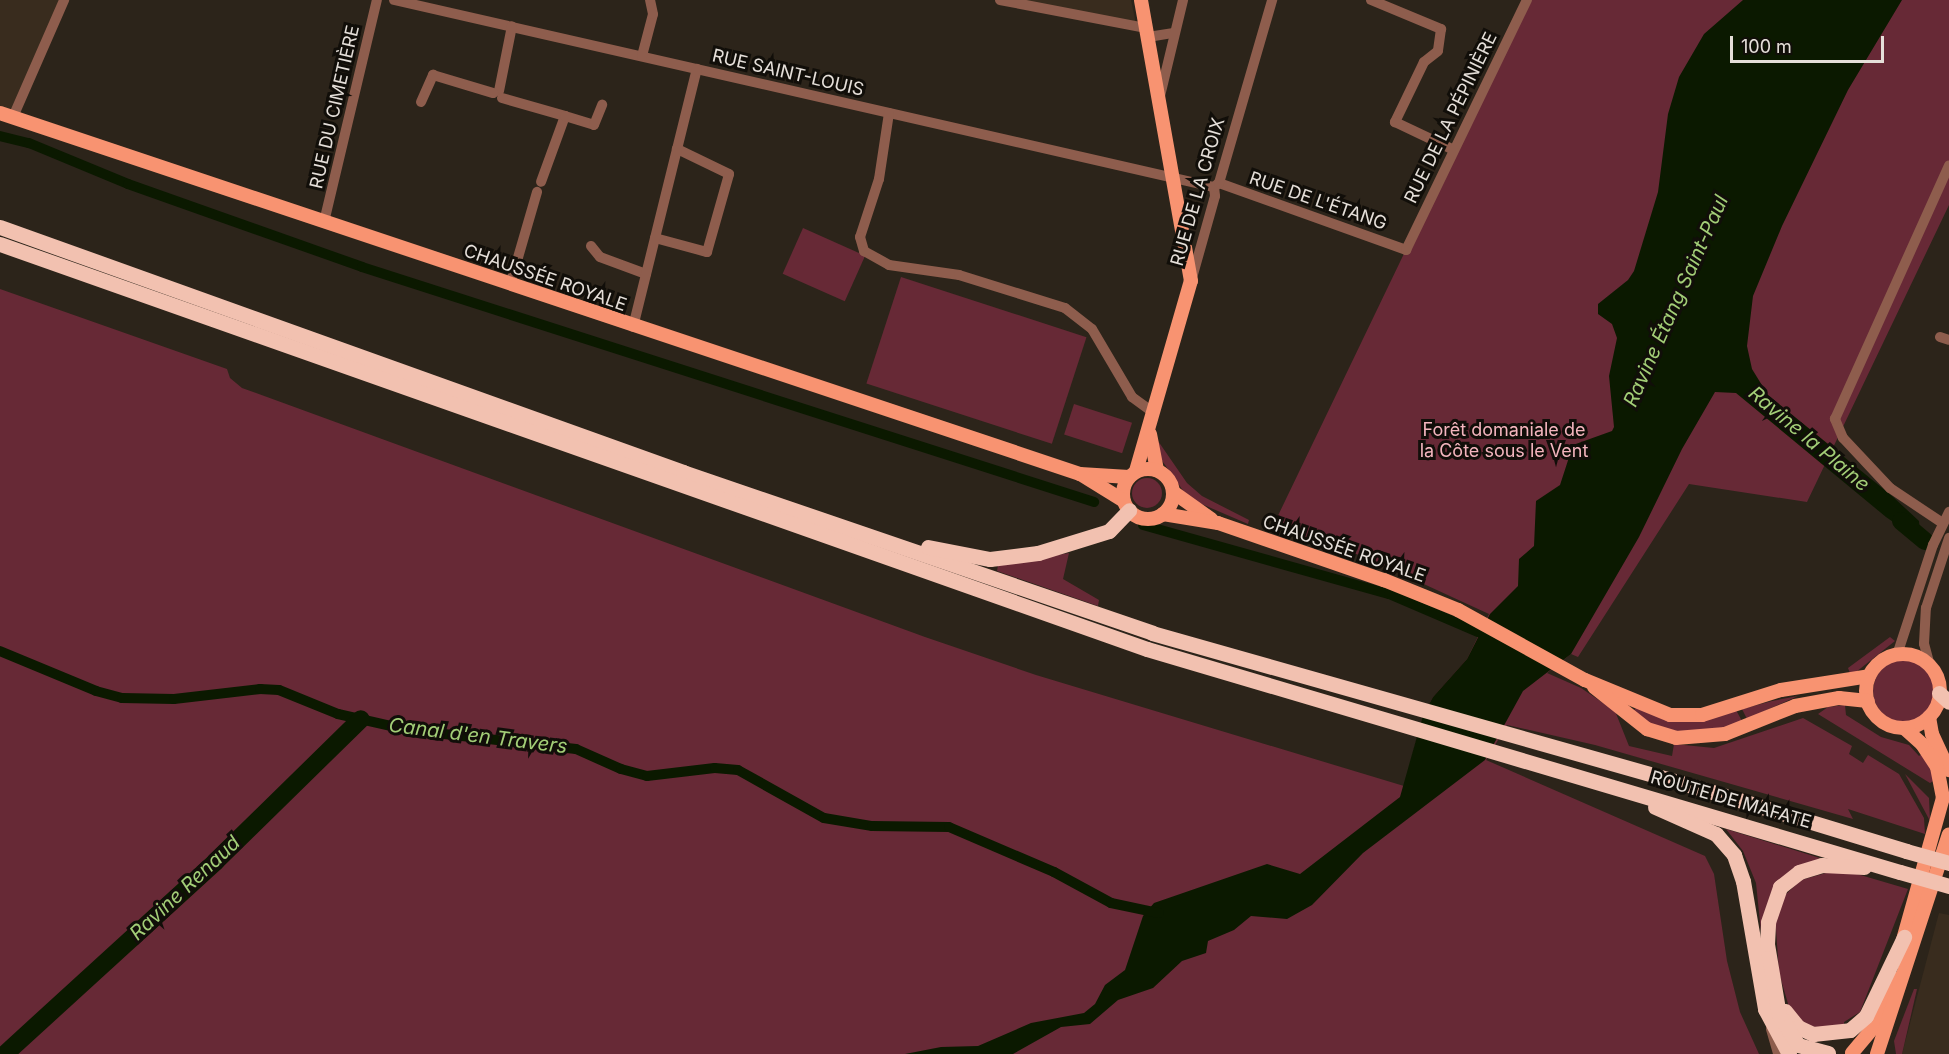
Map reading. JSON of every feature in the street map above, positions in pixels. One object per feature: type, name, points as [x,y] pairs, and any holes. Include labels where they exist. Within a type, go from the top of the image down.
[{"type":"highway","points":[[0,227],[683,471],[872,535],[975,558],[1013,557],[1094,538],[1119,525],[1127,506]]},
{"type":"highway","name":"ROUTE DE MAFATE","points":[[0,244],[1045,615],[1266,687],[1394,721],[1949,886]]},
{"type":"highway","name":"ROUTE DE MAFATE","points":[[872,535],[1152,633],[1404,707],[1685,784],[1949,863]]},
{"type":"highway","points":[[1577,776],[1699,825],[1724,842],[1734,855],[1743,881],[1766,1009],[1789,1054]]},
{"type":"highway","points":[[1827,1054],[1796,1043],[1779,1015],[1773,987],[1768,922],[1780,886],[1798,872],[1822,865],[1900,872]]},
{"type":"highway","points":[[1773,987],[1787,1016],[1798,1027],[1824,1035],[1850,1030],[1866,1016],[1904,937]]},
{"type":"main road","points":[[1141,0],[1191,281]]},
{"type":"main road","name":"CHAUSSÉE ROYALE","points":[[6,115],[633,327],[1080,474],[1127,506]]},
{"type":"main road","name":"RUE DE LA CROIX","points":[[1132,474],[1150,429],[1191,281]]},
{"type":"main road","name":"RUE DE LA CROIX","points":[[1150,429],[1157,470]]},
{"type":"main road","points":[[1157,470],[1168,479],[1173,492],[1171,504],[1163,514],[1149,519],[1127,506],[1123,493],[1132,474],[1157,470]]},
{"type":"main road","name":"CHAUSSÉE ROYALE","points":[[1080,474],[1132,474]]},
{"type":"main road","name":"CHAUSSÉE ROYALE","points":[[1173,492],[1218,523]]},
{"type":"main road","name":"CHAUSSÉE ROYALE","points":[[1163,514],[1218,523],[1384,580],[1458,610],[1585,680]]},
{"type":"main road","points":[[1827,1054],[1854,1054],[1874,1027],[1904,937],[1943,798],[1937,767],[1922,744],[1904,728],[1877,718],[1868,701],[1869,676],[1880,662],[1897,655],[1915,656],[1930,666],[1944,698],[1929,717],[1904,728]]},
{"type":"main road","points":[[1585,680],[1657,712],[1688,716],[1781,690],[1869,676]]},
{"type":"main road","points":[[1585,680],[1647,729],[1676,738],[1725,734],[1795,706],[1839,698],[1868,701]]},
{"type":"main road","points":[[1929,717],[1932,734],[1949,770]]},
{"type":"main road","points":[[1877,1054],[1949,834]]},
{"type":"street","points":[[6,115],[64,0]]},
{"type":"street","name":"RUE DU CIMETIÈRE","points":[[324,222],[377,0]]},
{"type":"street","name":"RUE SAINT-LOUIS","points":[[394,0],[1174,179]]},
{"type":"street","points":[[449,12],[452,0]]},
{"type":"street","points":[[642,56],[653,14],[650,0]]},
{"type":"street","points":[[1000,0],[1147,32],[1174,33]]},
{"type":"street","points":[[1160,98],[1183,0]]},
{"type":"street","name":"RUE DE LA CROIX","points":[[1191,281],[1272,0]]},
{"type":"street","points":[[1371,0],[1404,5],[1441,28],[1438,51],[1424,62],[1395,122],[1454,150]]},
{"type":"street","name":"RUE DE LA PÉPINIÈRE","points":[[1406,250],[1527,0]]},
{"type":"street","points":[[498,94],[512,26]]},
{"type":"street","points":[[633,327],[697,69]]},
{"type":"street","points":[[421,102],[433,75],[594,125],[602,105]]},
{"type":"street","points":[[890,113],[879,179],[860,237],[864,251],[889,265],[959,275],[1065,308],[1092,329],[1132,397],[1154,413]]},
{"type":"street","points":[[510,285],[539,187],[565,116]]},
{"type":"street","points":[[655,238],[707,252],[729,174],[677,149]]},
{"type":"street","points":[[1941,522],[1890,488],[1843,438],[1835,419],[1949,165]]},
{"type":"street","name":"RUE DE L'ÉTANG","points":[[1174,179],[1217,185],[1406,250]]},
{"type":"street","points":[[591,246],[600,257],[646,274]]},
{"type":"street","points":[[1897,655],[1941,522],[1949,512]]},
{"type":"street","points":[[1930,666],[1924,644],[1926,608],[1949,538]]},
{"type":"street","points":[[1766,1009],[1778,1054]]},
{"type":"shaded area","points":[[0,0],[64,0],[13,117],[0,113]]},
{"type":"shaded area","points":[[1022,0],[1131,0],[1136,24]]},
{"type":"shaded area","points":[[1939,913],[1949,915],[1949,1054],[1902,1054]]},
{"type":"green space","name":"Forêt domaniale de la Côte sous le Vent","points":[[1526,0],[1949,0],[1949,205],[1807,502],[1689,484],[1578,657],[1571,654],[1547,673],[1581,688],[1615,711],[1629,746],[1672,756],[1674,744],[1714,748],[1803,718],[1852,746],[1849,754],[1863,763],[1868,755],[1899,774],[1924,818],[1925,834],[1848,809],[1853,819],[1595,745],[1507,725],[1486,760],[1705,856],[1714,874],[1727,961],[1740,1012],[1759,1054],[0,1054],[0,289],[227,369],[230,378],[242,388],[925,637],[1036,675],[1404,786],[1423,715],[1433,697],[1467,659],[1489,614],[1365,557],[1273,526]]},
{"type":"green space","points":[[803,228],[865,256],[845,301],[783,274]]},
{"type":"green space","points":[[901,277],[1086,337],[1052,444],[866,384]]},
{"type":"green space","points":[[1074,404],[1132,423],[1122,453],[1064,434]]},
{"type":"green space","points":[[1156,438],[1187,483],[1202,496],[1249,520],[1248,524],[1197,502],[1184,492],[1158,455]]},
{"type":"green space","points":[[1147,478],[1153,479],[1161,487],[1161,499],[1153,507],[1147,508],[1141,507],[1133,499],[1132,493],[1133,487],[1141,479]]},
{"type":"green space","points":[[1069,553],[1063,579],[1099,600],[1098,606],[997,571],[998,565]]},
{"type":"green space","points":[[1890,637],[1895,641],[1851,676],[1848,668]]},
{"type":"green space","points":[[1904,660],[1916,662],[1926,669],[1933,679],[1935,691],[1933,703],[1926,713],[1916,720],[1904,722],[1892,720],[1882,713],[1875,703],[1873,691],[1875,679],[1882,669],[1892,662]]},
{"type":"green space","points":[[1798,696],[1747,719],[1742,709],[1772,701]]},
{"type":"green space","points":[[1845,705],[1846,715],[1881,737],[1909,745],[1919,756],[1923,753],[1935,780],[1930,783],[1818,714],[1828,707]]},
{"type":"green space","points":[[1637,707],[1665,720],[1680,722],[1700,721],[1736,710],[1742,721],[1724,729],[1665,733],[1632,712]]},
{"type":"green space","points":[[1905,774],[1929,798],[1930,821]]},
{"type":"green space","points":[[1726,829],[1820,858],[1771,893],[1761,932],[1756,883],[1743,851]]},
{"type":"green space","points":[[1840,869],[1908,889],[1860,1012],[1844,1022],[1844,1027],[1831,1031],[1803,1024],[1789,1007],[1779,973],[1775,915],[1786,894],[1801,880]]},
{"type":"green space","points":[[1914,989],[1917,989],[1902,1054],[1896,1054],[1894,1041]]},
{"type":"water","name":"Ravine Étang Saint-Paul","points":[[1743,0],[1902,0],[1848,90],[1782,226],[1753,296],[1747,346],[1752,369],[1768,395],[1892,496],[1919,521],[1920,535],[1909,533],[1886,517],[1736,393],[1715,392],[1682,449],[1639,537],[1571,654],[1523,691],[1485,760],[1363,853],[1312,905],[1287,919],[1251,916],[1234,930],[1208,941],[1206,953],[1182,961],[1153,988],[1118,1000],[1090,1024],[1061,1027],[1013,1054],[905,1054],[941,1047],[978,1046],[1031,1023],[1084,1013],[1095,1004],[1105,985],[1125,970],[1143,916],[1154,903],[1267,864],[1300,874],[1400,797],[1423,715],[1433,697],[1467,659],[1490,614],[1518,586],[1519,559],[1534,546],[1536,501],[1560,485],[1573,445],[1612,431],[1614,427],[1609,376],[1617,338],[1612,324],[1598,314],[1598,304],[1628,280],[1634,271],[1658,192],[1668,114],[1679,77],[1704,34]]},
{"type":"waterway","points":[[0,136],[29,143],[128,184],[362,267],[1094,502]]},
{"type":"waterway","name":"Ravine la Plaine","points":[[1901,521],[1925,541]]},
{"type":"waterway","points":[[1143,525],[1389,594],[1478,632]]},
{"type":"waterway","name":"Canal d'en Travers","points":[[0,651],[96,691],[122,698],[174,699],[260,689],[279,690],[338,714],[409,730],[576,749],[621,769],[647,776],[715,768],[738,770],[824,818],[872,826],[949,827],[1054,872],[1111,903],[1159,913]]},
{"type":"waterway","name":"Ravine Renaud","points":[[5,1054],[215,862],[361,719]]}]
